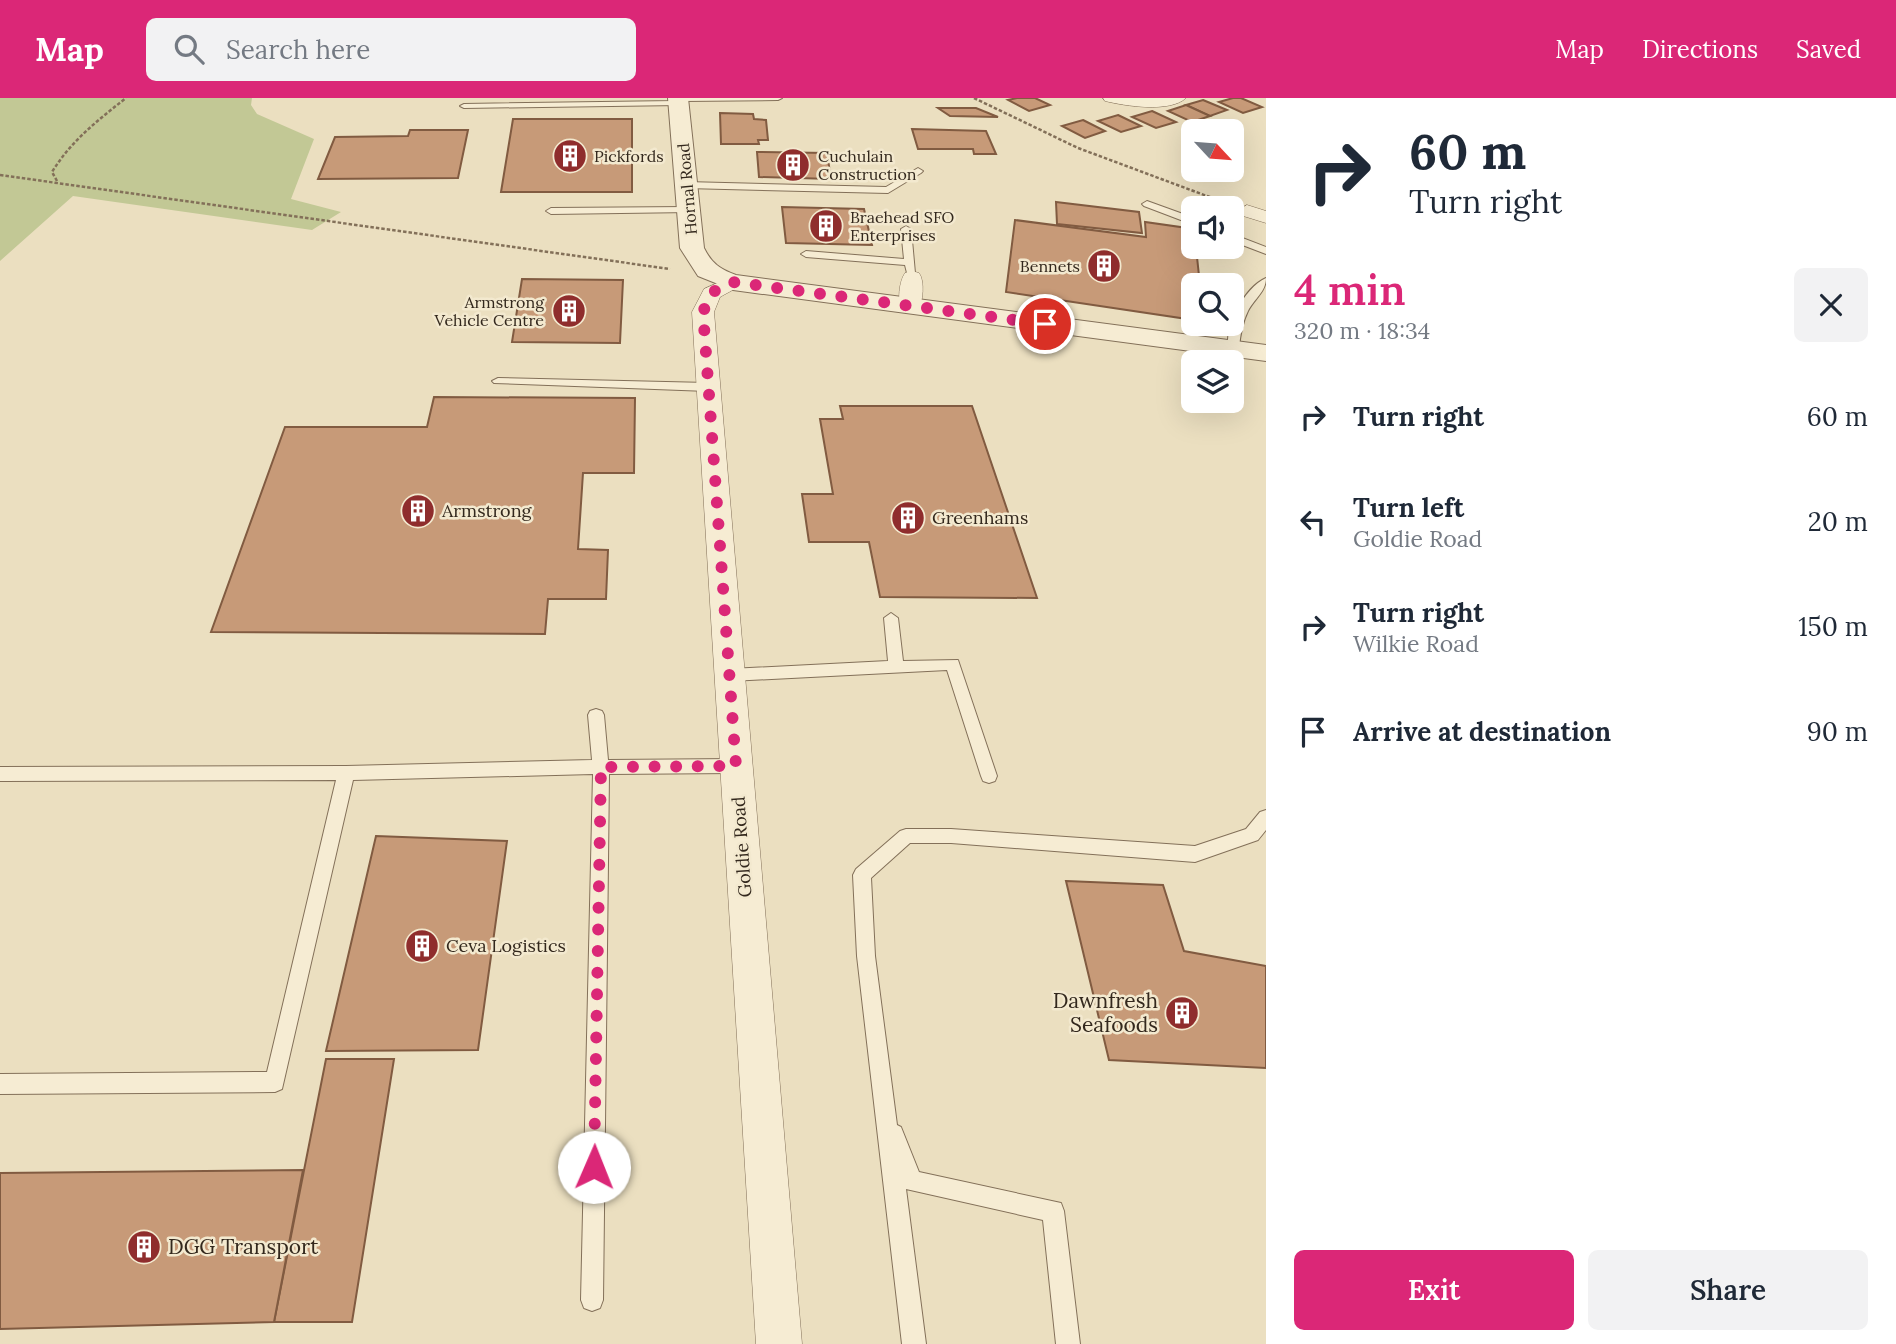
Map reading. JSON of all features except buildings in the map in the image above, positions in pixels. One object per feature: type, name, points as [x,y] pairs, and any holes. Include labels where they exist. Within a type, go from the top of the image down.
[{"type":"street","points":[[1111,98],[1152,104],[1178,98]]},
{"type":"street","name":"Hornal Road","points":[[679,100],[692,248],[698,263],[721,278]]},
{"type":"street","points":[[1247,211],[1266,218]]},
{"type":"street","points":[[910,306],[911,269]]},
{"type":"street","points":[[721,278],[1266,353]]},
{"type":"street","name":"Goldie Road","points":[[721,278],[703,312],[779,1344]]},
{"type":"lane","points":[[464,106],[778,98]]},
{"type":"lane","points":[[908,98],[920,98]]},
{"type":"lane","points":[[686,185],[888,190],[918,171]]},
{"type":"lane","points":[[1147,204],[1181,217]]},
{"type":"lane","points":[[551,211],[688,210]]},
{"type":"lane","points":[[806,254],[911,269],[906,229]]},
{"type":"lane","points":[[1244,242],[1266,251]]},
{"type":"lane","points":[[1233,349],[1235,325],[1244,307],[1266,281]]},
{"type":"lane","points":[[498,381],[709,387]]},
{"type":"lane","points":[[891,618],[896,667]]},
{"type":"lane","points":[[730,675],[953,664],[989,776]]},
{"type":"lane","points":[[592,1300],[601,767],[596,715]]},
{"type":"lane","points":[[0,774],[346,773],[736,766]]},
{"type":"lane","points":[[0,1084],[275,1082],[346,773]]},
{"type":"lane","points":[[914,1344],[866,956],[862,875],[906,836],[951,836],[1195,854],[1252,835],[1266,817]]},
{"type":"lane","points":[[884,1109],[912,1181],[1053,1211],[1068,1344]]},
{"type":"path","points":[[58,182],[52,172],[61,155],[92,124],[126,98]]},
{"type":"path","points":[[974,98],[1077,148],[1247,211]]},
{"type":"path","points":[[0,175],[721,278]]},
{"type":"green space","points":[[0,98],[252,98],[251,105],[257,114],[314,139],[291,199],[341,212],[312,230],[73,196],[0,261]]},
{"type":"place","name":"Pickfords","points":[[570,156]]},
{"type":"place","name":"Cuchulain Construction","points":[[793,165]]},
{"type":"place","name":"Braehead SFO Enterprises","points":[[826,226]]},
{"type":"place","name":"Bennets","points":[[1104,266]]},
{"type":"place","name":"Armstrong Vehicle Centre","points":[[569,311]]},
{"type":"place","name":"Armstrong","points":[[418,511]]},
{"type":"place","name":"Greenhams","points":[[908,518]]},
{"type":"place","name":"Ceva Logistics","points":[[422,946]]},
{"type":"place","name":"Dawnfresh Seafoods","points":[[1182,1013]]},
{"type":"place","name":"DGG Transport","points":[[144,1247]]},
{"type":"route","points":[[594,1167],[601,767],[736,766],[703,312],[711,293],[733,282],[1045,324]]}]
